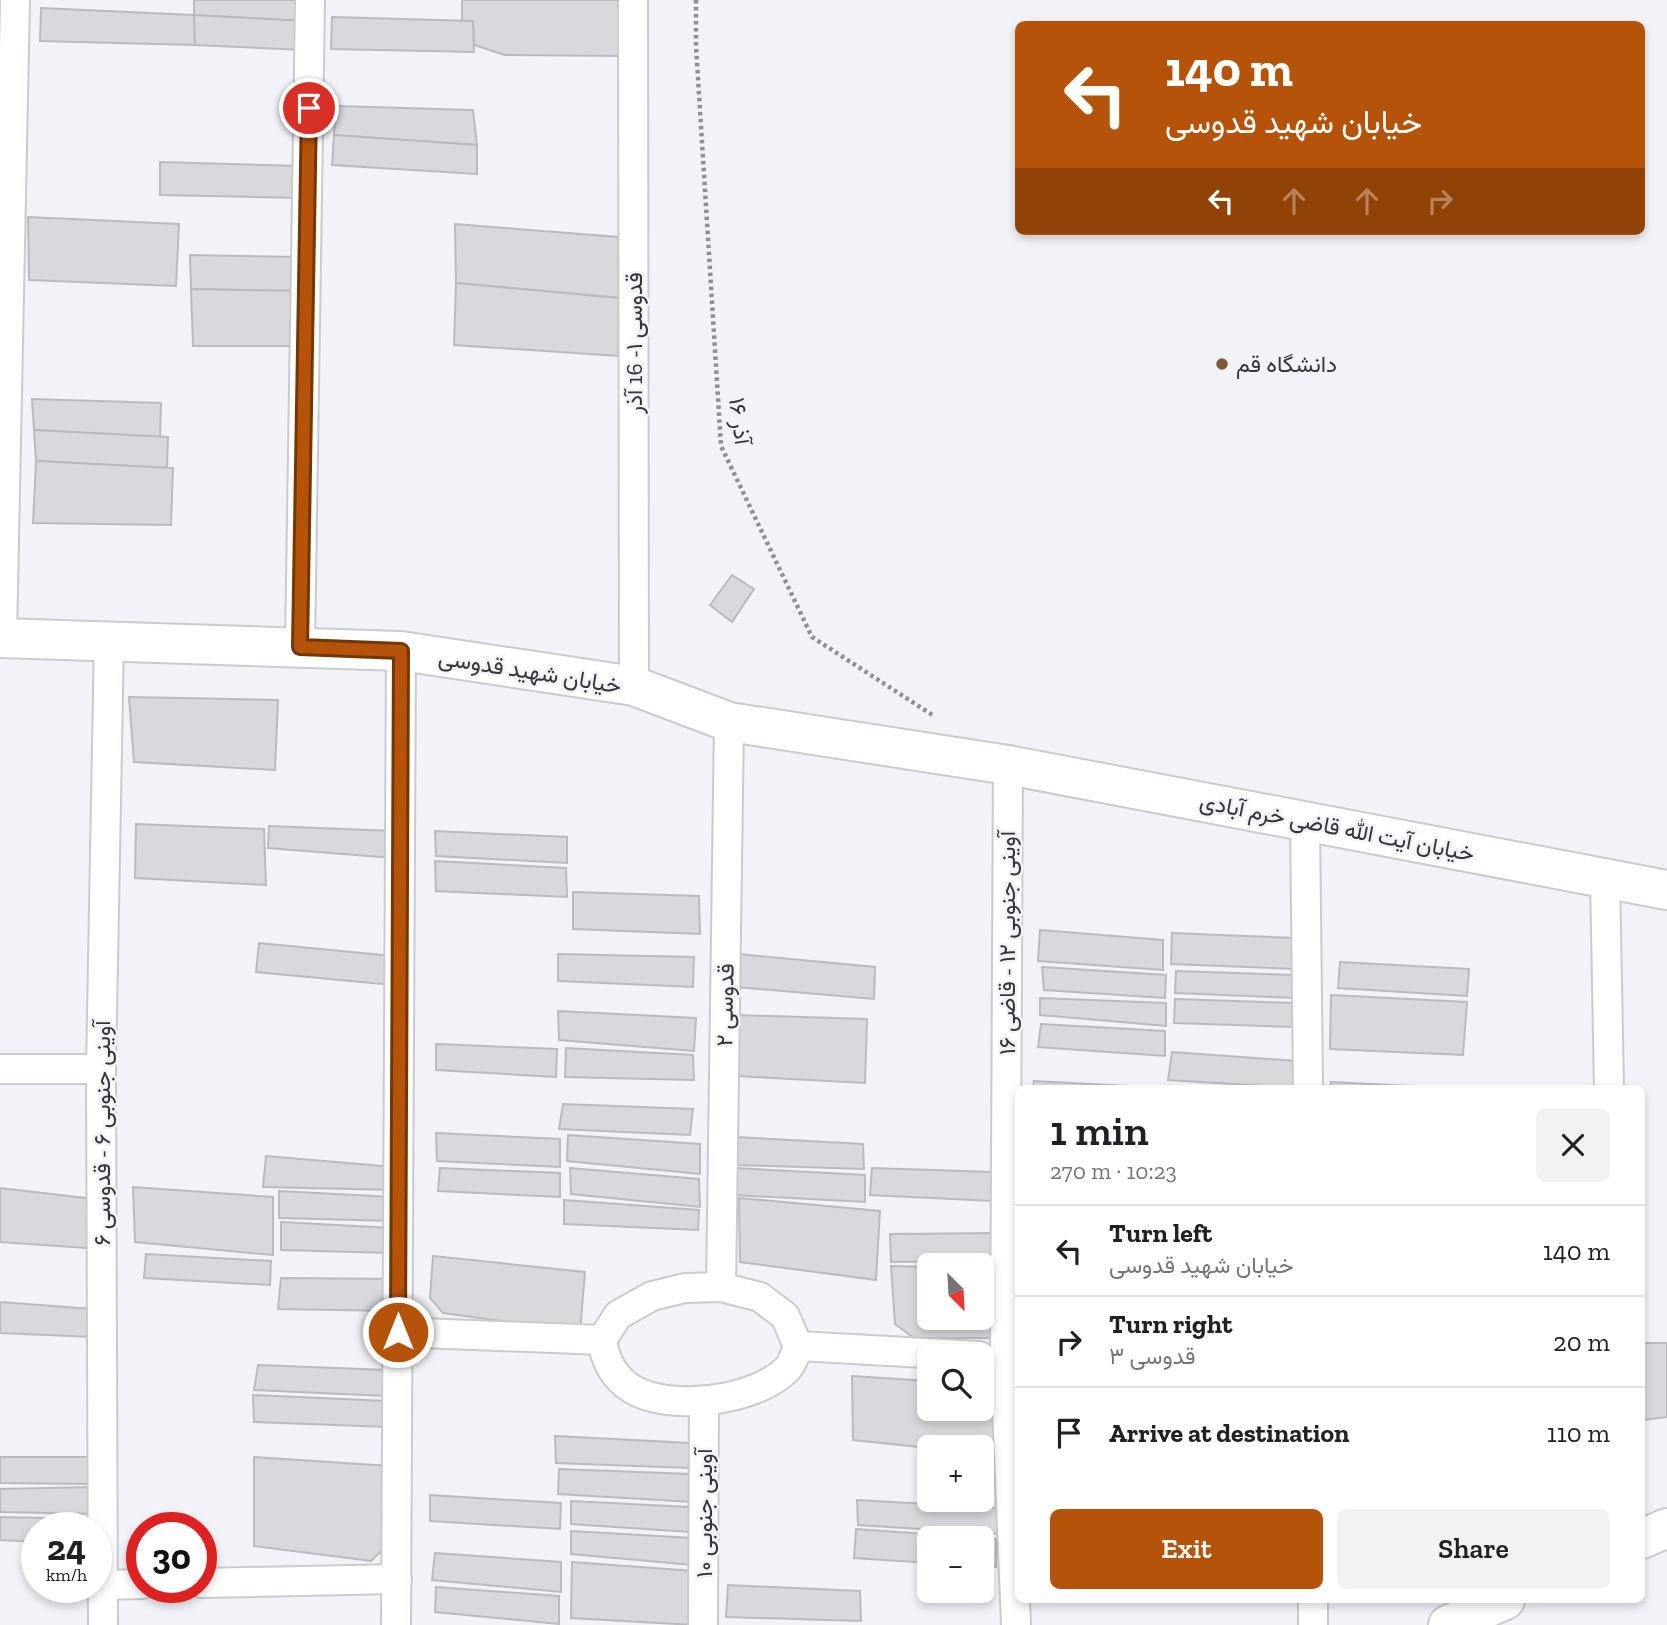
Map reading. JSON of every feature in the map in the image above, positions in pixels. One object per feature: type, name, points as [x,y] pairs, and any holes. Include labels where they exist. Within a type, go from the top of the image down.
[{"type":"main road","name":"خیابان شهید قدوسی","points":[[1,638],[401,651],[634,686],[729,722],[1008,765]]},
{"type":"main road","name":"خیابان آیت الله قاضی خرم آبادی","points":[[1008,765],[1667,890]]},
{"type":"main road","points":[[1645,1538],[1667,1528]]},
{"type":"main road","points":[[1448,1625],[1499,1603]]},
{"type":"street","points":[[1,638],[15,0]]},
{"type":"street","points":[[300,647],[310,0]]},
{"type":"street","name":"قدوسی ۱- 16 آذر","points":[[633,0],[634,686]]},
{"type":"street","name":"آوینی جنوبی ۶ - قدوسی ۶","points":[[103,1512],[102,1069],[109,640]]},
{"type":"street","points":[[396,1625],[401,651]]},
{"type":"street","name":"قدوسی ۲","points":[[721,1287],[729,722]]},
{"type":"street","name":"آوینی جنوبی ۱۲ - قاضی ۱۶","points":[[989,1344],[1008,765]]},
{"type":"street","points":[[1305,821],[1308,1085]]},
{"type":"street","points":[[1605,878],[1609,1085]]},
{"type":"street","points":[[0,1069],[102,1069]]},
{"type":"street","points":[[721,1287],[760,1297],[785,1316],[798,1346],[788,1369],[766,1384],[738,1394],[704,1401],[660,1399],[632,1389],[615,1374],[605,1359],[602,1340],[618,1315],[652,1296],[685,1288],[721,1287]]},
{"type":"street","points":[[398,1332],[602,1340]]},
{"type":"street","points":[[798,1346],[917,1353]]},
{"type":"street","name":"آوینی جنوبی ۱۰","points":[[703,1625],[704,1401]]},
{"type":"street","name":"آوینی جنوبی ۱۲ - قاضی ۱۶","points":[[994,1407],[1016,1625]]},
{"type":"street","points":[[217,1583],[397,1579]]},
{"type":"street","name":"آوینی جنوبی ۶ - قدوسی ۶","points":[[103,1603],[103,1625]]},
{"type":"street","points":[[1312,1603],[1313,1625]]},
{"type":"path","name":"۱۶ آذر","points":[[696,0],[696,46],[721,446],[812,637],[939,720]]},
{"type":"building","points":[[194,0],[303,0],[304,21],[194,15]]},
{"type":"building","points":[[462,0],[625,0],[626,56],[505,55],[474,45],[473,21],[462,21]]},
{"type":"building","points":[[41,8],[194,15],[195,45],[40,41]]},
{"type":"building","points":[[194,15],[304,21],[302,50],[195,45]]},
{"type":"building","points":[[332,17],[473,21],[474,52],[331,49]]},
{"type":"building","points":[[336,106],[473,110],[477,145],[334,135]]},
{"type":"building","points":[[334,135],[477,145],[477,174],[332,165]]},
{"type":"building","points":[[160,162],[302,166],[302,198],[160,195]]},
{"type":"building","points":[[28,217],[179,224],[176,286],[29,280]]},
{"type":"building","points":[[455,224],[618,237],[619,298],[456,283]]},
{"type":"building","points":[[190,255],[301,257],[300,291],[191,289]]},
{"type":"building","points":[[456,283],[619,298],[618,356],[454,345]]},
{"type":"building","points":[[191,289],[300,291],[300,346],[193,346]]},
{"type":"building","points":[[32,399],[161,403],[160,437],[34,430]]},
{"type":"building","points":[[34,430],[168,437],[167,468],[36,461]]},
{"type":"building","points":[[36,461],[173,468],[171,525],[33,523]]},
{"type":"building","points":[[732,575],[754,589],[732,622],[710,605]]},
{"type":"building","points":[[129,697],[278,700],[275,770],[134,762]]},
{"type":"building","points":[[136,824],[264,829],[266,885],[135,878]]},
{"type":"building","points":[[269,826],[393,831],[393,858],[268,848]]},
{"type":"building","points":[[435,831],[567,837],[567,863],[436,856]]},
{"type":"building","points":[[435,861],[566,868],[567,897],[436,891]]},
{"type":"building","points":[[573,892],[699,896],[700,934],[573,929]]},
{"type":"building","points":[[1040,930],[1163,940],[1163,970],[1038,961]]},
{"type":"building","points":[[1172,933],[1295,938],[1295,969],[1171,964]]},
{"type":"building","points":[[259,943],[392,956],[392,985],[256,972]]},
{"type":"building","points":[[558,954],[694,957],[693,987],[558,981]]},
{"type":"building","points":[[738,954],[875,967],[874,999],[736,987]]},
{"type":"building","points":[[1340,962],[1469,969],[1467,996],[1338,988]]},
{"type":"building","points":[[1042,967],[1166,975],[1165,998],[1044,990]]},
{"type":"building","points":[[1176,971],[1295,975],[1294,998],[1175,993]]},
{"type":"building","points":[[1331,995],[1467,1002],[1463,1055],[1330,1049]]},
{"type":"building","points":[[1040,998],[1166,1003],[1166,1026],[1040,1015]]},
{"type":"building","points":[[1175,999],[1294,1003],[1292,1027],[1174,1023]]},
{"type":"building","points":[[558,1011],[696,1018],[694,1051],[559,1040]]},
{"type":"building","points":[[734,1015],[867,1019],[865,1083],[735,1076]]},
{"type":"building","points":[[1041,1024],[1165,1031],[1165,1056],[1038,1047]]},
{"type":"building","points":[[436,1044],[557,1049],[556,1077],[436,1070]]},
{"type":"building","points":[[566,1048],[693,1055],[694,1080],[565,1077]]},
{"type":"building","points":[[1172,1052],[1296,1061],[1295,1085],[1168,1080]]},
{"type":"building","points":[[1034,1081],[1109,1085],[1033,1085]]},
{"type":"building","points":[[1331,1082],[1392,1085],[1330,1085]]},
{"type":"building","points":[[563,1104],[693,1109],[690,1135],[559,1129]]},
{"type":"building","points":[[436,1133],[560,1139],[560,1167],[437,1161]]},
{"type":"building","points":[[568,1135],[700,1144],[700,1174],[567,1161]]},
{"type":"building","points":[[736,1137],[863,1144],[864,1169],[736,1165]]},
{"type":"building","points":[[266,1156],[394,1167],[394,1190],[263,1187]]},
{"type":"building","points":[[440,1168],[560,1173],[560,1197],[438,1191]]},
{"type":"building","points":[[570,1168],[699,1179],[700,1207],[571,1194]]},
{"type":"building","points":[[735,1168],[865,1175],[865,1202],[732,1195]]},
{"type":"building","points":[[872,1168],[993,1172],[992,1201],[870,1195]]},
{"type":"building","points":[[133,1187],[273,1197],[273,1255],[135,1242]]},
{"type":"building","points":[[0,1188],[102,1200],[100,1249],[0,1242]]},
{"type":"building","points":[[279,1191],[393,1197],[392,1221],[279,1218]]},
{"type":"building","points":[[739,1198],[880,1211],[876,1280],[740,1262]]},
{"type":"building","points":[[564,1200],[699,1210],[698,1230],[564,1224]]},
{"type":"building","points":[[281,1222],[392,1228],[391,1253],[281,1250]]},
{"type":"building","points":[[997,1233],[995,1261],[994,1253],[917,1253],[917,1262],[891,1262],[890,1234]]},
{"type":"building","points":[[146,1254],[271,1261],[270,1285],[144,1278]]},
{"type":"building","points":[[433,1256],[585,1272],[580,1332],[443,1313],[430,1298]]},
{"type":"building","points":[[891,1266],[917,1267],[917,1330],[994,1330],[994,1269],[1000,1269],[998,1338],[914,1338],[895,1324]]},
{"type":"building","points":[[281,1278],[392,1279],[393,1311],[278,1309]]},
{"type":"building","points":[[0,1302],[92,1309],[93,1337],[0,1333]]},
{"type":"building","points":[[1645,1343],[1667,1343],[1667,1417],[1645,1420]]},
{"type":"building","points":[[258,1365],[388,1370],[386,1396],[254,1390]]},
{"type":"building","points":[[852,1376],[917,1380],[917,1421],[994,1421],[995,1386],[996,1454],[994,1435],[917,1435],[917,1447],[853,1440]]},
{"type":"building","points":[[253,1395],[387,1401],[387,1427],[254,1422]]},
{"type":"building","points":[[555,1436],[690,1443],[690,1468],[556,1463]]},
{"type":"building","points":[[0,1457],[89,1457],[90,1484],[0,1483]]},
{"type":"building","points":[[254,1457],[390,1466],[390,1543],[371,1561],[254,1546]]},
{"type":"building","points":[[559,1469],[690,1474],[692,1502],[558,1494]]},
{"type":"building","points":[[92,1487],[93,1512],[0,1512],[0,1489]]},
{"type":"building","points":[[430,1495],[561,1503],[560,1529],[430,1521]]},
{"type":"building","points":[[857,1500],[917,1503],[917,1512],[994,1512],[994,1508],[997,1508],[998,1534],[994,1534],[994,1526],[917,1526],[917,1529],[858,1525]]},
{"type":"building","points":[[571,1501],[689,1507],[690,1532],[571,1524]]},
{"type":"building","points":[[0,1517],[21,1517],[21,1541],[0,1540]]},
{"type":"building","points":[[856,1529],[917,1533],[917,1562],[854,1558]]},
{"type":"building","points":[[571,1531],[692,1538],[692,1565],[571,1554]]},
{"type":"building","points":[[994,1539],[996,1539],[996,1567]]},
{"type":"building","points":[[435,1553],[561,1562],[561,1592],[432,1580]]},
{"type":"building","points":[[572,1562],[694,1571],[694,1625],[571,1618]]},
{"type":"building","points":[[728,1585],[860,1591],[861,1621],[726,1617]]},
{"type":"building","points":[[436,1587],[559,1596],[559,1624],[435,1612]]},
{"type":"place","name":"دانشگاه قم","points":[[1222,364]]},
{"type":"route","points":[[309,108],[300,647],[401,651],[398,1332]]}]
